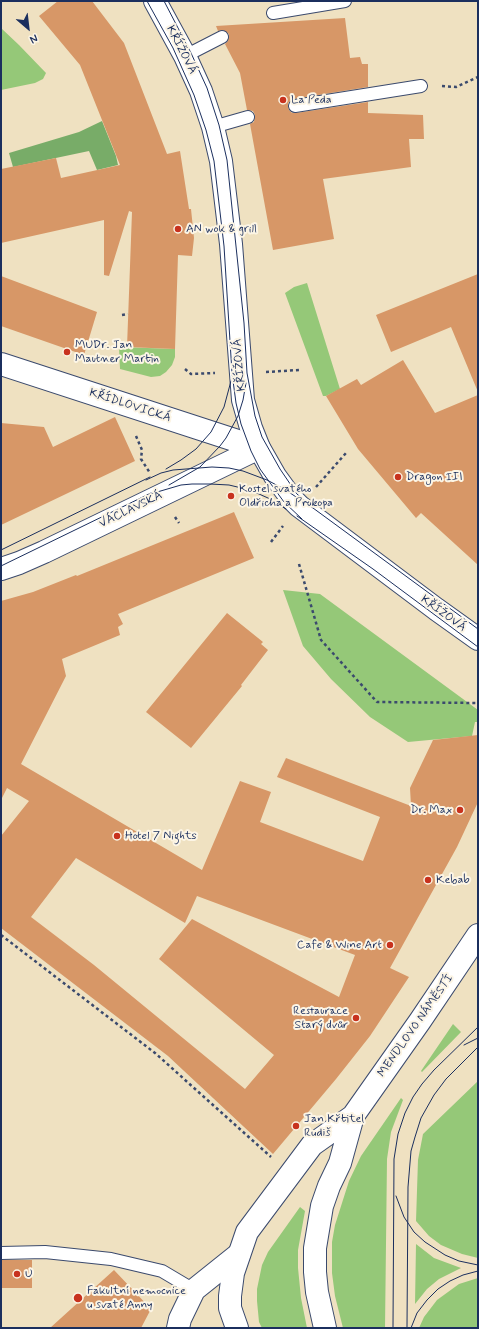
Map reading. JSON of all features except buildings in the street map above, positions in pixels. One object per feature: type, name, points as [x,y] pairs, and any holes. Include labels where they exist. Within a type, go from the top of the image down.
[{"type":"main road","name":"KŘÍŽOVÁ","points":[[155,1],[185,56],[201,91],[213,127],[221,161],[230,244],[243,400],[251,428],[259,448],[274,476],[299,506],[478,639]]},
{"type":"main road","name":"KŘÍDLOVICKÁ","points":[[1,364],[259,448]]},
{"type":"main road","name":"VÁCLAVSKÁ","points":[[1,569],[44,552],[259,448]]},
{"type":"main road","name":"MENDLOVO NÁMĚSTÍ","points":[[237,1328],[230,1308],[230,1296],[233,1273],[248,1232],[312,1145],[353,1116],[420,1021],[478,934]]},
{"type":"main road","name":"MENDLOVO NÁMĚSTÍ","points":[[325,1328],[317,1292],[315,1248],[322,1206],[329,1186],[340,1163],[353,1116]]},
{"type":"main road","name":"MENDLOVO NÁMĚSTÍ","points":[[178,1328],[180,1319],[194,1290],[239,1254]]},
{"type":"lane","points":[[273,13],[345,1]]},
{"type":"lane","points":[[185,56],[222,38]]},
{"type":"lane","points":[[295,106],[421,86]]},
{"type":"lane","points":[[213,127],[248,117]]},
{"type":"lane","points":[[1,1253],[45,1252],[111,1260],[162,1271],[194,1290]]},
{"type":"path","points":[[421,86],[456,86],[478,77]]},
{"type":"path","points":[[122,315],[128,314]]},
{"type":"path","points":[[300,564],[321,640],[377,702],[478,703]]},
{"type":"path","points":[[1,936],[155,1052],[273,1160]]},
{"type":"green space","points":[[1,28],[46,73],[43,79],[35,83],[1,90]]},
{"type":"green space","points":[[102,121],[118,165],[97,170],[89,151],[13,167],[9,153],[79,132]]},
{"type":"green space","points":[[307,283],[340,389],[326,396],[323,396],[285,293],[294,287]]},
{"type":"green space","points":[[119,347],[175,349],[175,357],[172,365],[166,372],[160,376],[151,377],[120,369]]},
{"type":"green space","points":[[283,590],[320,594],[478,710],[478,722],[475,722],[472,736],[408,742],[370,717],[331,679],[303,646]]},
{"type":"green space","points":[[453,1024],[461,1032],[422,1072],[421,1071]]},
{"type":"green space","points":[[478,1081],[478,1258],[462,1254],[441,1245],[429,1236],[416,1221],[418,1160],[423,1134]]},
{"type":"green space","points":[[401,1098],[403,1100],[391,1132],[387,1159],[385,1328],[343,1328],[335,1296],[332,1273],[332,1242],[335,1225],[349,1181],[361,1156]]},
{"type":"green space","points":[[300,1207],[305,1211],[298,1250],[298,1268],[301,1298],[307,1328],[262,1328],[259,1322],[257,1289],[262,1265],[268,1252]]},
{"type":"green space","points":[[416,1244],[434,1258],[461,1268],[439,1279],[427,1289],[415,1304]]},
{"type":"green space","points":[[478,1278],[478,1328],[419,1328],[424,1317],[437,1300],[459,1284]]},
{"type":"tram line","points":[[147,1],[173,48],[194,95],[206,130],[214,161],[224,246],[232,373],[236,403],[241,424],[251,451],[260,469],[284,502],[302,519]]},
{"type":"tram line","points":[[164,1],[207,88],[219,125],[227,160],[244,323],[247,373],[255,416],[262,437],[280,469],[297,494],[313,508]]},
{"type":"tram line","points":[[166,469],[196,449],[211,432],[224,407],[231,381]]},
{"type":"tram line","points":[[169,485],[200,467],[220,446],[238,416],[246,383]]},
{"type":"tram line","points":[[146,480],[161,473],[173,470],[212,467],[243,471],[267,480],[313,508],[478,629]]},
{"type":"tram line","points":[[1,550],[150,477]]},
{"type":"tram line","points":[[147,495],[181,485],[229,485],[250,490],[268,498],[286,509]]},
{"type":"tram line","points":[[1,566],[151,493]]},
{"type":"tram line","points":[[297,516],[373,569],[478,647]]},
{"type":"tram line","points":[[393,1328],[394,1159],[398,1134],[405,1113],[422,1084],[434,1070],[478,1027]]},
{"type":"tram line","points":[[464,1045],[478,1038]]},
{"type":"tram line","points":[[407,1328],[408,1187],[411,1151],[421,1118],[434,1095],[446,1079],[478,1047]]},
{"type":"tram line","points":[[396,1196],[404,1217],[414,1232],[425,1242],[445,1255],[459,1261],[478,1265]]},
{"type":"tram line","points":[[411,1328],[417,1313],[438,1289],[463,1275],[478,1271]]},
{"type":"place","name":"La Peda","points":[[283,100]]},
{"type":"place","name":"AN wok & grill","points":[[178,229]]},
{"type":"place","name":"MUDr. Jan Mautner Martin","points":[[67,352]]},
{"type":"place","name":"Dragon III","points":[[398,477]]},
{"type":"place","name":"Kostel svatého Oldřicha a Prokopa","points":[[231,496]]},
{"type":"place","name":"Dr. Max","points":[[460,810]]},
{"type":"place","name":"Hotel 7 Nights","points":[[117,836]]},
{"type":"place","name":"Kebab","points":[[428,880]]},
{"type":"place","name":"Cafe & Wine Art","points":[[390,945]]},
{"type":"place","name":"Restaurace Starý dvůr","points":[[356,1018]]},
{"type":"place","name":"Jan Křtitel Rudiš","points":[[296,1126]]},
{"type":"place","name":"U","points":[[17,1274]]},
{"type":"place","name":"Fakultní nemocnice u svaté Anny","points":[[78,1298]]}]
